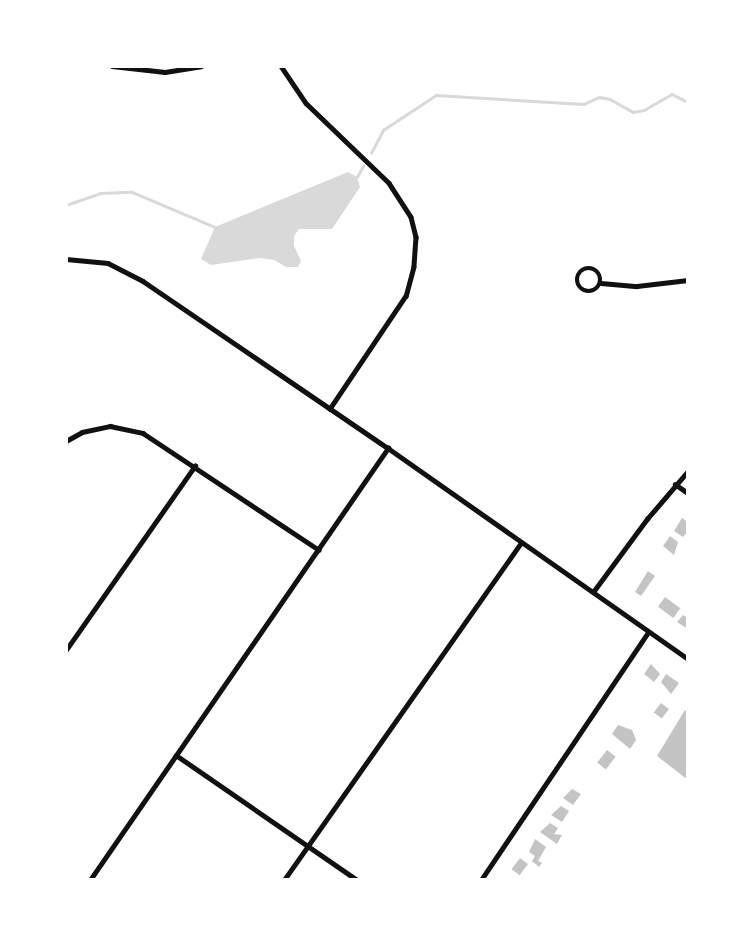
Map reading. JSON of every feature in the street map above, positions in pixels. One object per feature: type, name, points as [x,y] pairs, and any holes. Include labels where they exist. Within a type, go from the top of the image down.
[{"type":"street","points":[[112,66],[165,72],[201,66]]},
{"type":"street","points":[[281,66],[306,103],[389,183],[411,217],[416,237],[414,267],[406,296],[330,409]]},
{"type":"street","points":[[66,259],[108,263],[136,277],[388,448],[688,660]]},
{"type":"street","points":[[592,269],[600,276],[601,283],[596,289],[589,292],[581,289],[578,278],[584,270],[592,269]]},
{"type":"street","points":[[601,283],[636,286],[688,280]]},
{"type":"street","points":[[66,441],[96,428],[127,428],[158,441],[319,550]]},
{"type":"street","points":[[90,880],[388,448]]},
{"type":"street","points":[[66,650],[195,466]]},
{"type":"street","points":[[593,592],[675,484],[688,471]]},
{"type":"street","points":[[675,484],[688,493]]},
{"type":"street","points":[[284,880],[521,543]]},
{"type":"street","points":[[481,880],[648,632]]},
{"type":"street","points":[[176,755],[357,880]]},
{"type":"shaded area","points":[[348,172],[357,177],[360,187],[332,229],[299,229],[294,236],[294,246],[301,261],[298,267],[286,267],[274,260],[260,258],[211,265],[201,259],[215,227]]},
{"type":"building","points":[[682,518],[688,522],[688,531],[683,537],[674,531]]},
{"type":"building","points":[[670,536],[678,542],[674,555],[663,546]]},
{"type":"building","points":[[648,571],[655,576],[641,596],[635,592]]},
{"type":"building","points":[[665,597],[680,608],[673,618],[658,607]]},
{"type":"building","points":[[683,615],[688,618],[688,629],[677,622]]},
{"type":"building","points":[[651,664],[660,674],[654,682],[644,674]]},
{"type":"building","points":[[666,674],[679,683],[671,694],[661,682]]},
{"type":"building","points":[[661,703],[669,709],[662,719],[654,713]]},
{"type":"building","points":[[685,710],[688,712],[688,780],[657,756]]},
{"type":"building","points":[[618,725],[632,730],[636,740],[630,749],[612,734]]},
{"type":"building","points":[[607,750],[616,757],[606,769],[597,763]]},
{"type":"building","points":[[572,789],[581,794],[573,805],[563,798]]},
{"type":"building","points":[[561,806],[569,811],[562,822],[551,815]]},
{"type":"building","points":[[550,823],[558,828],[554,834],[562,835],[557,844],[540,832]]},
{"type":"building","points":[[535,839],[546,847],[538,861],[542,863],[539,867],[532,861],[535,856],[529,852]]},
{"type":"building","points":[[520,858],[528,864],[520,875],[512,869]]},
{"type":"waterway","points":[[371,153],[383,130],[436,95],[584,104],[599,97],[610,99],[633,112],[644,110],[672,94],[688,102]]},
{"type":"waterway","points":[[357,177],[363,166]]},
{"type":"waterway","points":[[66,205],[100,193],[132,192],[215,227]]}]
